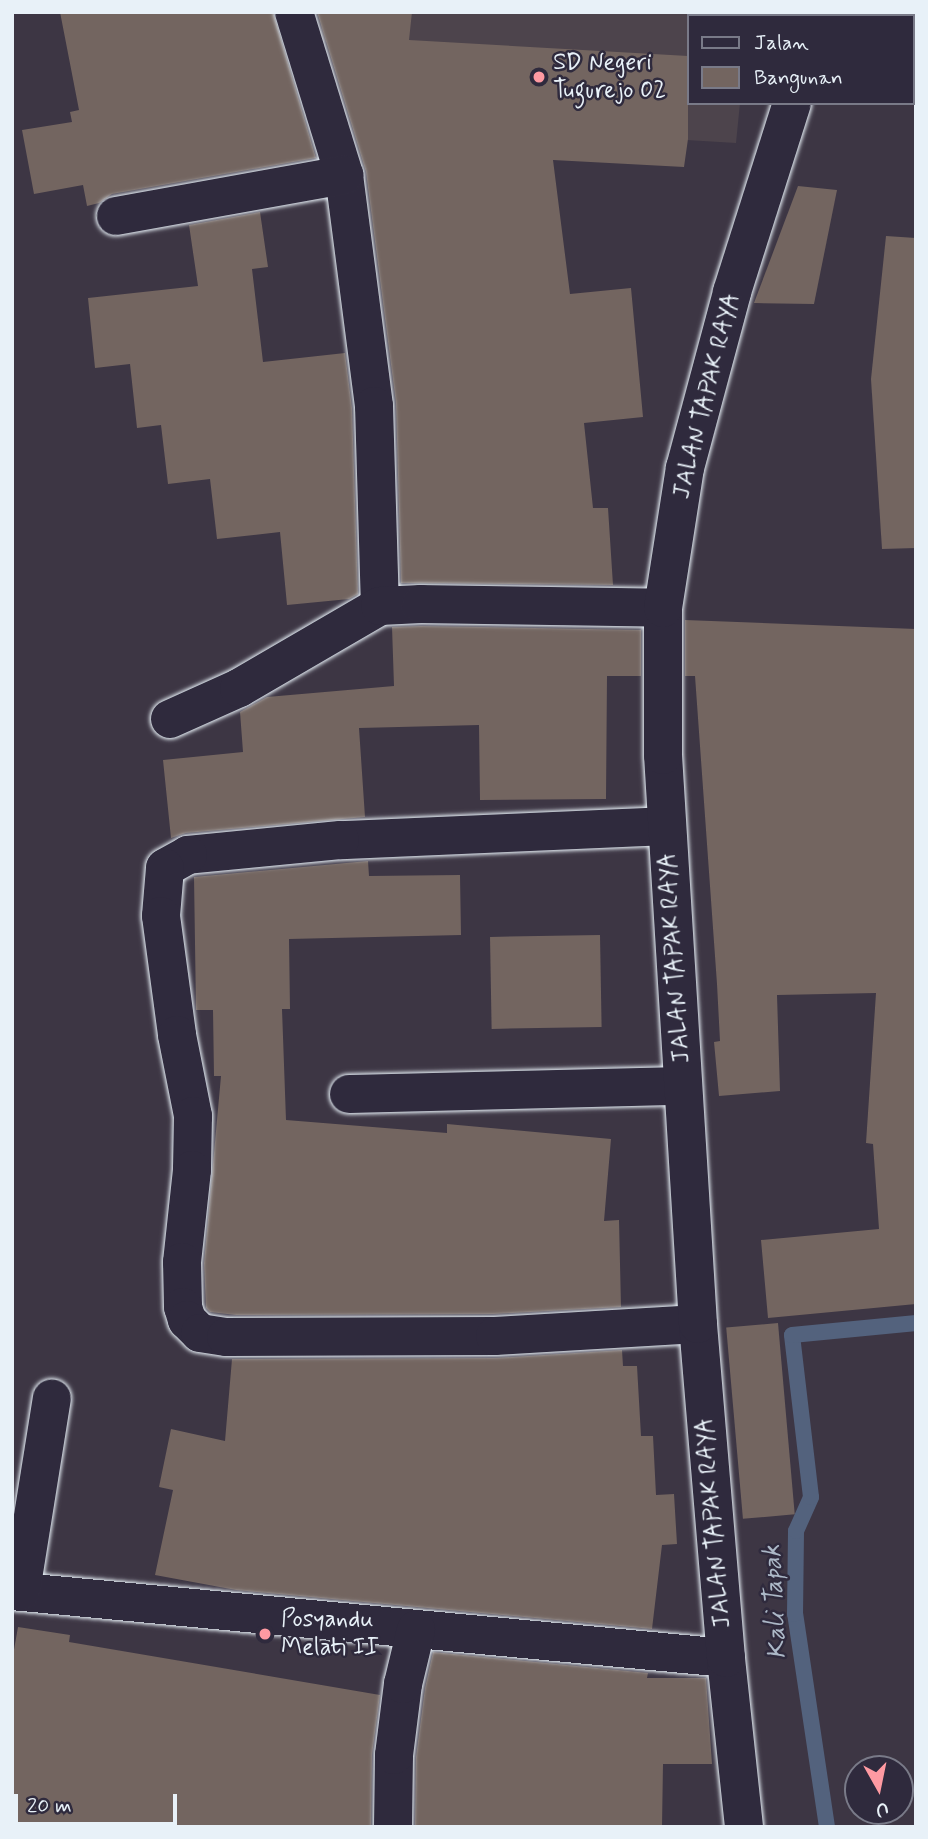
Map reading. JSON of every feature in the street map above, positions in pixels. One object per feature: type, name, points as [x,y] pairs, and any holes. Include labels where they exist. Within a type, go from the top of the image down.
[{"type":"street","points":[[294,12],[344,175],[374,405],[380,606]]},
{"type":"street","name":"JALAN TAPAK RAYA","points":[[744,1827],[726,1658],[698,1324],[663,755],[663,608],[685,468],[732,292],[791,105]]},
{"type":"street","points":[[116,216],[344,175]]},
{"type":"street","points":[[170,719],[239,688],[380,606],[421,604],[663,608]]},
{"type":"street","points":[[667,826],[340,840],[188,855],[166,869],[161,916],[177,1035],[193,1116],[192,1170],[182,1262],[183,1307],[187,1321],[200,1333],[226,1337],[495,1336],[698,1324]]},
{"type":"street","points":[[349,1094],[683,1086]]},
{"type":"street","points":[[52,1398],[17,1591],[726,1658]]},
{"type":"street","points":[[393,1827],[394,1755],[403,1684],[416,1630]]},
{"type":"shaded area","name":"SD Negeri Tugurejo 02","points":[[323,12],[747,12],[687,14],[687,105],[740,105],[736,143],[388,122],[392,50],[320,41]]},
{"type":"building","points":[[60,12],[273,12],[316,158],[112,194],[99,203],[87,206],[83,185],[34,194],[22,130],[72,122],[70,112],[79,110]]},
{"type":"building","points":[[317,12],[412,12],[409,40],[687,56],[688,139],[684,167],[553,160],[570,294],[631,288],[643,417],[584,423],[593,508],[608,508],[613,585],[401,583],[396,403],[366,172]]},
{"type":"building","points":[[798,186],[837,190],[814,304],[754,303]]},
{"type":"building","points":[[260,212],[268,267],[252,269],[263,362],[345,353],[352,408],[358,594],[349,599],[287,605],[280,532],[217,539],[210,479],[168,484],[161,425],[137,428],[130,364],[95,368],[88,298],[198,286],[189,225]]},
{"type":"building","points":[[886,236],[916,238],[916,548],[882,549],[871,379]]},
{"type":"building","points":[[685,620],[916,629],[916,1304],[768,1318],[761,1240],[879,1229],[873,1144],[866,1143],[876,993],[777,995],[780,1091],[719,1096],[714,1042],[720,1041],[717,984],[695,676],[685,676]]},
{"type":"building","points":[[392,627],[641,630],[641,676],[607,676],[606,799],[480,800],[479,725],[359,728],[365,817],[186,833],[171,838],[163,760],[243,752],[240,712],[267,697],[394,686]]},
{"type":"building","points":[[368,861],[369,876],[460,875],[461,935],[289,939],[290,1009],[282,1009],[286,1120],[447,1133],[447,1124],[611,1139],[604,1221],[619,1220],[621,1307],[494,1314],[236,1315],[210,1312],[206,1308],[204,1263],[221,1076],[214,1076],[213,1010],[196,1010],[194,877]]},
{"type":"building","points":[[600,935],[602,1027],[492,1029],[490,937]]},
{"type":"building","points":[[778,1323],[795,1514],[743,1519],[726,1328]]},
{"type":"building","points":[[622,1350],[623,1366],[637,1366],[641,1436],[653,1436],[656,1495],[674,1494],[677,1544],[662,1545],[652,1629],[236,1590],[155,1575],[173,1490],[159,1487],[171,1429],[225,1441],[232,1359],[495,1358]]},
{"type":"building","points":[[18,1627],[70,1635],[69,1642],[380,1695],[372,1755],[371,1827],[12,1827],[12,1661]]},
{"type":"building","points":[[433,1652],[648,1673],[647,1678],[706,1678],[712,1764],[663,1764],[662,1827],[415,1827],[416,1757],[425,1688]]},
{"type":"waterway","name":"Kali Tapak","points":[[827,1827],[795,1614],[796,1531],[811,1497],[792,1335],[916,1323]]},
{"type":"place","name":"SD Negeri Tugurejo 02","points":[[539,77]]},
{"type":"place","name":"Posyandu Melati II","points":[[265,1634]]}]
